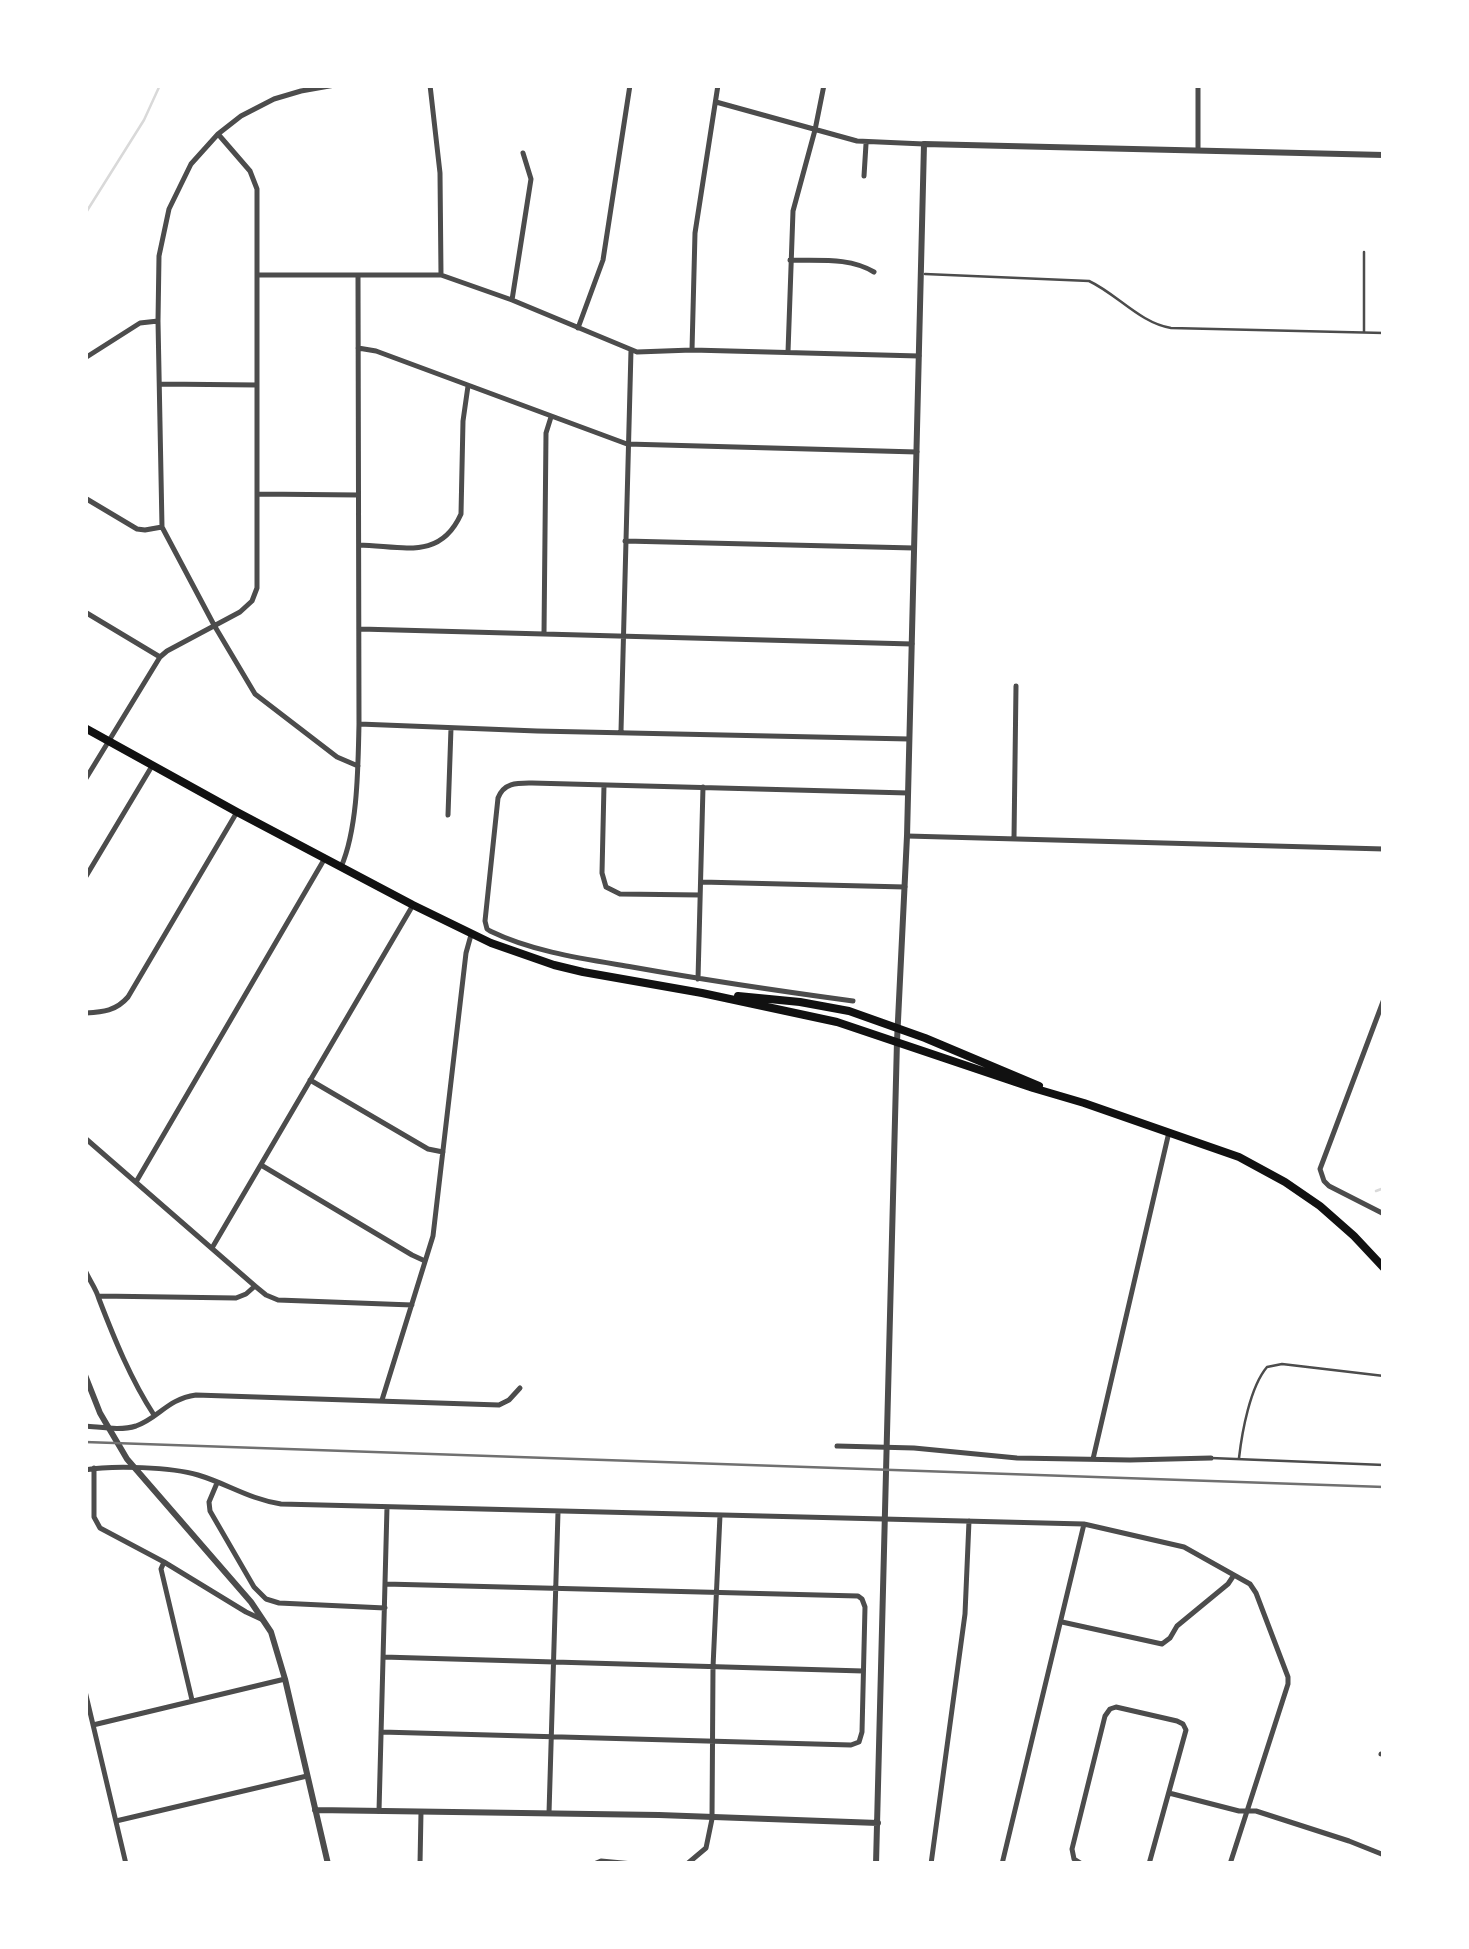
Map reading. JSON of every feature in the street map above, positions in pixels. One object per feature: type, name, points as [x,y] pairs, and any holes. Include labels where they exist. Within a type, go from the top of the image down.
[{"type":"main road","points":[[85,728],[413,905],[471,934],[554,965],[837,1022],[1239,1157],[1286,1182],[1339,1222],[1384,1268]]},
{"type":"main road","points":[[702,993],[821,1005],[898,1027],[1047,1091]]},
{"type":"street","points":[[335,85],[274,99],[241,116],[191,164],[169,209],[159,256],[162,527],[254,694],[336,757],[358,766]]},
{"type":"street","points":[[430,85],[440,173],[441,275]]},
{"type":"street","points":[[578,328],[603,260],[630,85]]},
{"type":"street","points":[[692,350],[695,233],[718,85]]},
{"type":"street","points":[[788,352],[794,211],[824,85]]},
{"type":"street","points":[[1198,85],[1198,150]]},
{"type":"street","points":[[716,102],[866,142],[1384,155]]},
{"type":"street","points":[[85,780],[160,657],[240,612],[252,601],[257,588],[256,189],[250,170],[218,134]]},
{"type":"street","points":[[864,176],[866,142]]},
{"type":"street","points":[[878,1862],[924,144]]},
{"type":"street","points":[[512,300],[531,179],[524,153]]},
{"type":"street","points":[[790,260],[851,262],[874,272]]},
{"type":"street","points":[[341,867],[355,804],[360,724],[358,275]]},
{"type":"street","points":[[257,276],[441,275],[631,350],[919,356]]},
{"type":"street","points":[[85,358],[140,324],[158,322]]},
{"type":"street","points":[[358,348],[376,351],[627,444],[918,452]]},
{"type":"street","points":[[621,731],[631,350]]},
{"type":"street","points":[[160,384],[257,385]]},
{"type":"street","points":[[359,545],[424,548],[446,538],[455,527],[461,514],[463,422],[468,386]]},
{"type":"street","points":[[544,634],[546,433],[551,417]]},
{"type":"street","points":[[258,494],[358,495]]},
{"type":"street","points":[[85,498],[137,529],[162,527]]},
{"type":"street","points":[[625,540],[914,548]]},
{"type":"street","points":[[85,612],[160,657]]},
{"type":"street","points":[[360,629],[912,644]]},
{"type":"street","points":[[1014,838],[1016,686]]},
{"type":"street","points":[[360,724],[910,739]]},
{"type":"street","points":[[448,815],[451,728]]},
{"type":"street","points":[[85,878],[152,766]]},
{"type":"street","points":[[854,1000],[698,979],[560,954],[487,929],[498,798],[504,787],[516,783],[908,793]]},
{"type":"street","points":[[604,784],[602,874],[606,888],[620,894],[700,895]]},
{"type":"street","points":[[698,979],[703,787]]},
{"type":"street","points":[[85,1013],[110,1010],[128,998],[237,812]]},
{"type":"street","points":[[907,836],[1384,849]]},
{"type":"street","points":[[136,1182],[325,858]]},
{"type":"street","points":[[701,882],[906,887]]},
{"type":"street","points":[[212,1248],[413,905]]},
{"type":"street","points":[[382,1400],[433,1236],[471,934]]},
{"type":"street","points":[[1384,999],[1320,1169],[1329,1186],[1384,1214]]},
{"type":"street","points":[[310,1080],[428,1148],[444,1152]]},
{"type":"street","points":[[1092,1459],[1170,1132]]},
{"type":"street","points":[[85,1138],[270,1298],[412,1305]]},
{"type":"street","points":[[261,1165],[425,1261]]},
{"type":"street","points":[[85,1270],[154,1415]]},
{"type":"street","points":[[99,1296],[236,1298],[255,1286]]},
{"type":"street","points":[[85,1375],[100,1413],[127,1459],[264,1620],[276,1644],[328,1864]]},
{"type":"street","points":[[85,1426],[130,1427],[145,1422],[171,1402],[196,1395],[499,1404],[520,1388]]},
{"type":"street","points":[[837,1446],[914,1448],[1017,1458],[1212,1458]]},
{"type":"street","points":[[94,1468],[94,1516],[98,1526],[264,1620]]},
{"type":"street","points":[[85,1470],[179,1471],[252,1498],[282,1504],[1084,1524],[1172,1543],[1250,1584],[1288,1680],[1230,1864]]},
{"type":"street","points":[[218,1483],[209,1502],[210,1511],[262,1596],[284,1604],[385,1608]]},
{"type":"street","points":[[379,1810],[388,1507]]},
{"type":"street","points":[[549,1813],[558,1511]]},
{"type":"street","points":[[687,1864],[707,1846],[712,1818],[720,1515]]},
{"type":"street","points":[[930,1864],[965,1614],[970,1521]]},
{"type":"street","points":[[1002,1864],[1084,1524]]},
{"type":"street","points":[[164,1562],[161,1570],[192,1700]]},
{"type":"street","points":[[1062,1622],[1162,1644],[1234,1575]]},
{"type":"street","points":[[381,1732],[856,1745],[862,1732],[865,1607],[858,1596],[385,1584]]},
{"type":"street","points":[[383,1657],[863,1671]]},
{"type":"street","points":[[93,1725],[286,1679]]},
{"type":"street","points":[[85,1692],[126,1864]]},
{"type":"street","points":[[1082,1864],[1074,1859],[1072,1850],[1105,1716],[1110,1709],[1120,1708],[1185,1727],[1186,1737],[1149,1864]]},
{"type":"street","points":[[116,1821],[308,1776]]},
{"type":"street","points":[[1169,1793],[1239,1811],[1256,1811],[1384,1854]]},
{"type":"street","points":[[316,1810],[878,1823]]},
{"type":"street","points":[[420,1864],[421,1811]]},
{"type":"street","points":[[594,1864],[633,1864]]},
{"type":"lane","points":[[1364,252],[1364,332]]},
{"type":"lane","points":[[921,274],[1083,279],[1102,287],[1160,327],[1384,333]]},
{"type":"lane","points":[[1240,1458],[1242,1434],[1267,1367],[1282,1364],[1384,1376]]},
{"type":"lane","points":[[1212,1458],[1384,1465]]},
{"type":"waterway","points":[[85,214],[144,120],[160,85]]},
{"type":"waterway","points":[[1376,1191],[1384,1188]]},
{"type":"railway","points":[[85,1442],[1384,1487]]}]
